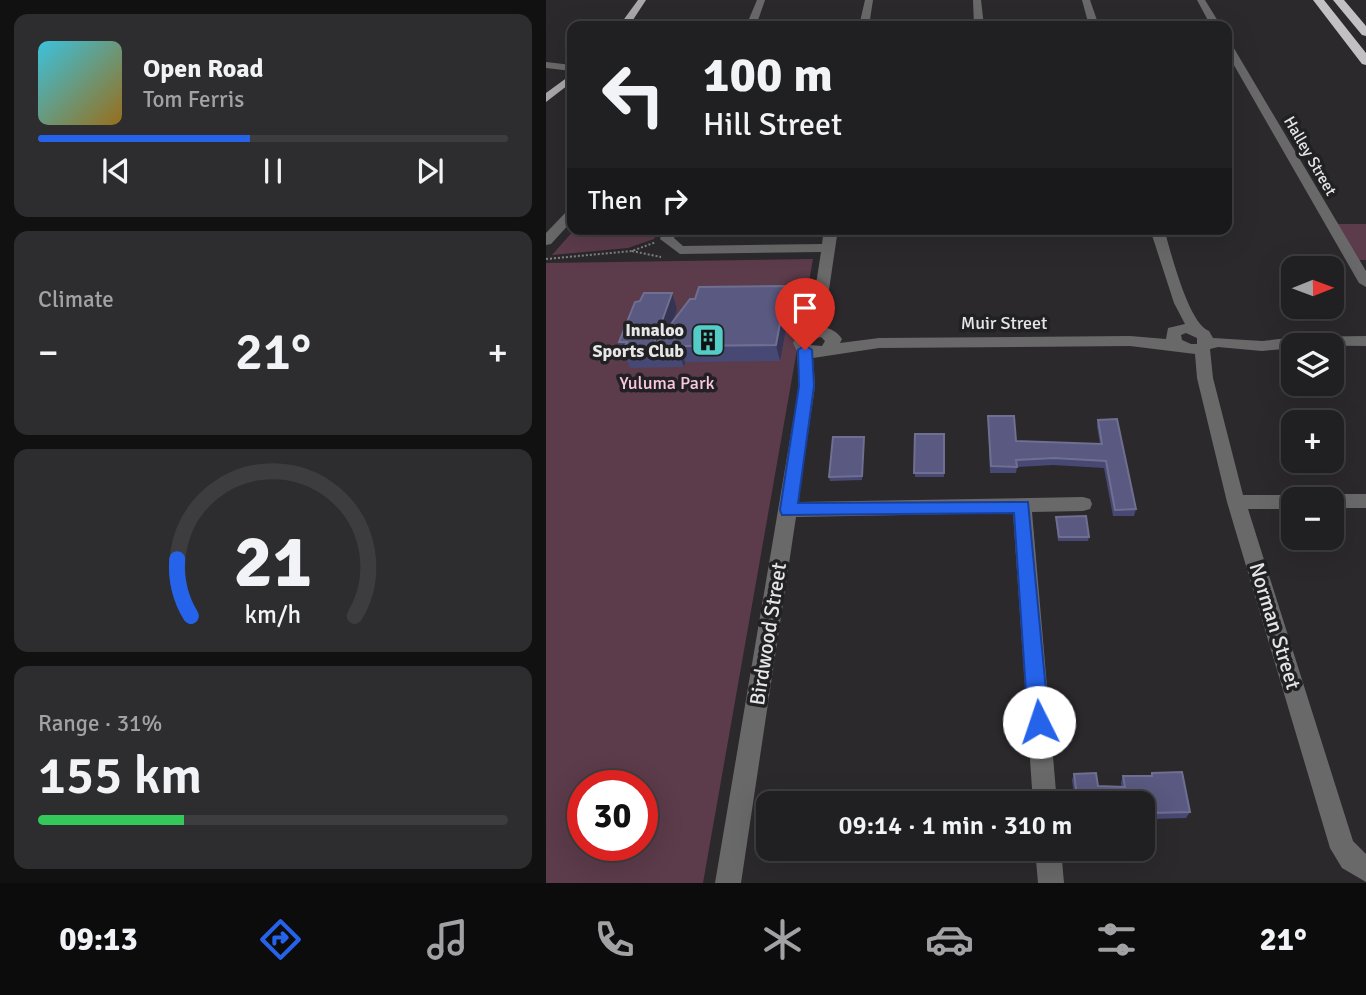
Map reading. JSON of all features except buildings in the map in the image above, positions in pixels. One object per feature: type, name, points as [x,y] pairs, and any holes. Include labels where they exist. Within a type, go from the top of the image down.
[{"type":"highway","points":[[1318,0],[1366,61]]},
{"type":"highway","points":[[1338,0],[1366,33]]},
{"type":"highway","points":[[1335,23],[1357,23]]},
{"type":"main road","points":[[627,21],[642,0]]},
{"type":"main road","points":[[633,21],[648,0]]},
{"type":"main road","points":[[546,93],[567,78]]},
{"type":"main road","points":[[546,99],[567,79]]},
{"type":"street","points":[[753,21],[761,0]]},
{"type":"street","points":[[865,21],[869,0]]},
{"type":"street","points":[[977,0],[979,21]]},
{"type":"street","points":[[1086,0],[1092,21]]},
{"type":"street","points":[[1201,0],[1213,21]]},
{"type":"street","name":"Halley Street","points":[[1232,54],[1366,283]]},
{"type":"street","points":[[546,65],[567,75]]},
{"type":"street","points":[[546,241],[567,219]]},
{"type":"street","points":[[670,235],[680,250],[827,248]]},
{"type":"street","name":"Birdwood Street","points":[[728,883],[807,386],[806,343],[819,310],[830,235]]},
{"type":"street","name":"Norman Street","points":[[1159,235],[1181,303],[1201,339],[1205,378],[1236,502],[1343,848],[1363,868]]},
{"type":"street","name":"Norman Street","points":[[1181,303],[1178,339],[1205,378]]},
{"type":"street","name":"Birdwood Street","points":[[807,386],[828,343],[819,310]]},
{"type":"street","points":[[1201,339],[1262,346],[1298,342],[1366,341]]},
{"type":"street","name":"Muir Street","points":[[806,343],[816,354],[828,343],[1201,339]]},
{"type":"street","points":[[1344,501],[1366,501]]},
{"type":"street","points":[[1236,502],[1281,502]]},
{"type":"street","points":[[788,510],[1083,504]]},
{"type":"street","points":[[1022,506],[1044,791]]},
{"type":"street","points":[[1049,861],[1051,883]]},
{"type":"path","points":[[632,251],[667,235]]},
{"type":"path","points":[[546,260],[632,251],[661,257]]},
{"type":"green space","points":[[1337,224],[1366,224],[1366,260],[1352,260]]},
{"type":"green space","points":[[570,235],[656,235],[654,239],[628,248],[552,255]]},
{"type":"green space","name":"Yuluma Park","points":[[813,259],[703,883],[546,883],[546,263]]},
{"type":"place","name":"Innaloo Sports Club","points":[[708,340]]},
{"type":"route","points":[[805,350],[807,386],[788,510],[1022,506],[1039,722]]}]
